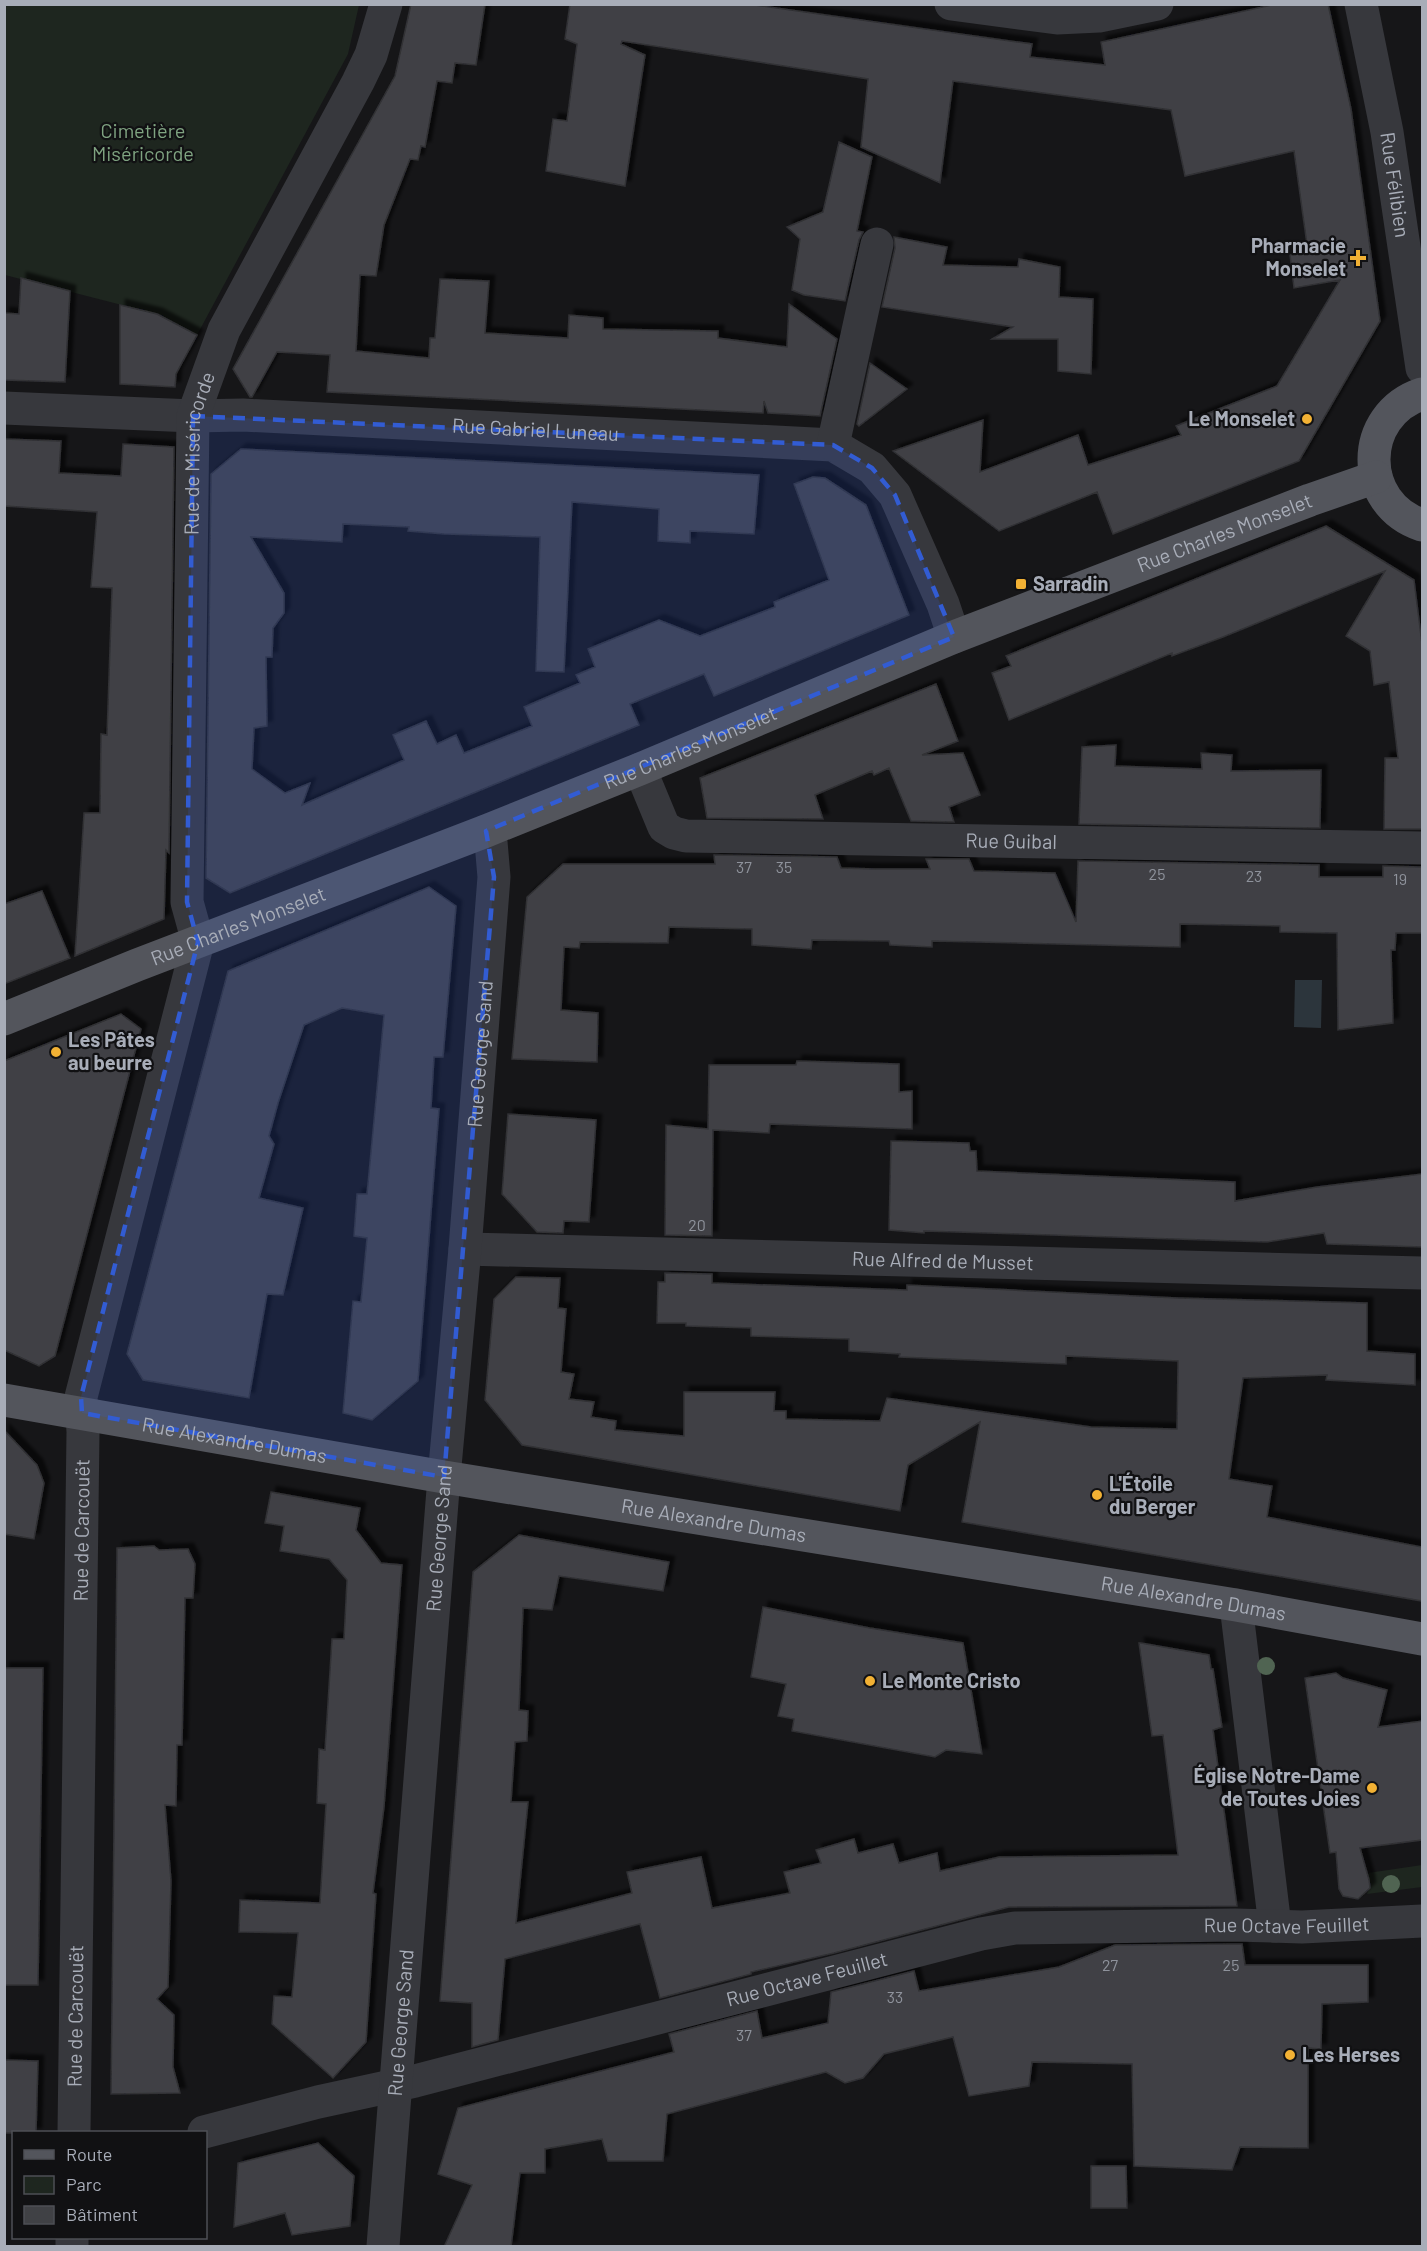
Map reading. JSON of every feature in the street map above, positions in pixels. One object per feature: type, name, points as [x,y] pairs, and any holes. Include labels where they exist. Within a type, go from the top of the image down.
[{"type":"main road","points":[[1422,394],[1401,404],[1384,423],[1375,446],[1374,459],[1376,477],[1381,491],[1395,509],[1406,518],[1422,525]]},
{"type":"main road","name":"Rue Charles Monselet","points":[[4,1018],[486,831],[954,637],[1310,500],[1376,477]]},
{"type":"main road","name":"Rue Alexandre Dumas","points":[[4,1400],[444,1478],[1236,1605],[1422,1639]]},
{"type":"street","name":"Rue de Miséricorde","points":[[198,942],[187,902],[193,416],[224,330],[358,82],[371,55],[386,4]]},
{"type":"street","points":[[951,4],[1057,18],[1099,16],[1157,4]]},
{"type":"street","name":"Rue Félibien","points":[[1360,4],[1387,132],[1422,368]]},
{"type":"street","points":[[833,445],[877,244]]},
{"type":"street","name":"Rue Gabriel Luneau","points":[[4,408],[193,416],[243,415],[833,445],[872,468],[895,495],[943,604],[954,637]]},
{"type":"street","name":"Rue Guibal","points":[[640,769],[664,827],[686,836],[1422,848]]},
{"type":"street","name":"Rue George Sand","points":[[383,2247],[494,877],[491,842],[486,831]]},
{"type":"street","name":"Rue de Carcouët","points":[[74,2131],[81,1397],[198,942]]},
{"type":"street","name":"Rue Alfred de Musset","points":[[465,1249],[1422,1273]]},
{"type":"street","points":[[1236,1605],[1275,1926]]},
{"type":"street","name":"Rue Octave Feuillet","points":[[207,2132],[318,2102],[396,2085],[1015,1928],[1302,1927],[1422,1921]]},
{"type":"highlighted area","points":[[193,416],[833,445],[872,468],[895,495],[954,637],[486,831],[494,877],[444,1477],[82,1413],[81,1397],[198,942],[187,902]]},
{"type":"green space","name":"Cimetière Miséricorde","points":[[5,5],[359,5],[348,54],[197,335],[157,314],[5,275]]},
{"type":"green space","points":[[1422,1865],[1422,1887],[1367,1894],[1370,1885],[1368,1873]]},
{"type":"shaded area","points":[[1295,980],[1322,980],[1321,1028],[1294,1027]]},
{"type":"building","points":[[411,4],[485,4],[476,65],[455,63],[452,83],[437,81],[425,147],[421,146],[418,160],[410,159],[384,225],[376,276],[360,275],[356,351],[429,358],[430,338],[435,338],[440,279],[489,281],[485,333],[568,338],[569,315],[603,318],[603,329],[718,331],[718,338],[787,347],[789,304],[837,339],[820,416],[768,413],[764,401],[763,413],[327,392],[330,355],[277,352],[250,397],[233,369],[395,76]]},
{"type":"building","points":[[570,4],[748,4],[1032,44],[1030,57],[1105,65],[1101,42],[1276,4],[1328,4],[1351,109],[1380,321],[1299,461],[1113,534],[1097,492],[999,531],[893,451],[983,420],[980,472],[1078,435],[1088,465],[1181,435],[1176,426],[1277,386],[1340,280],[1294,288],[1290,255],[1308,252],[1294,151],[1185,176],[1171,110],[953,81],[940,183],[861,147],[868,79],[622,41],[621,44],[645,55],[625,186],[546,171],[553,119],[567,121],[577,44],[565,39]]},
{"type":"building","points":[[839,142],[872,157],[857,231],[863,232],[859,240],[845,301],[804,295],[792,290],[800,239],[787,227],[823,212]]},
{"type":"building","points":[[894,237],[947,247],[943,265],[1018,267],[1019,259],[1060,267],[1059,297],[1093,299],[1091,374],[1058,371],[1058,339],[992,339],[1013,327],[882,307],[895,248]]},
{"type":"building","points":[[21,278],[70,291],[65,382],[4,380],[4,313],[19,314]]},
{"type":"building","points":[[120,305],[157,314],[197,335],[176,374],[175,387],[120,384]]},
{"type":"building","points":[[870,363],[907,389],[859,426],[857,424]]},
{"type":"building","points":[[4,439],[61,441],[59,473],[121,476],[123,444],[174,447],[169,853],[166,850],[164,919],[75,956],[84,813],[100,813],[101,734],[107,735],[112,588],[91,587],[97,512],[4,506]]},
{"type":"building","points":[[241,449],[759,475],[754,534],[690,531],[690,543],[658,541],[659,509],[572,502],[564,672],[536,671],[540,537],[444,534],[408,531],[409,527],[343,524],[342,542],[251,537],[284,593],[284,613],[273,628],[272,657],[266,657],[267,726],[254,728],[252,769],[285,793],[310,783],[302,805],[404,760],[393,735],[426,721],[437,744],[456,735],[464,753],[532,726],[524,707],[580,683],[576,675],[595,667],[588,649],[659,620],[700,636],[775,607],[774,602],[829,580],[794,484],[813,477],[825,478],[866,505],[909,615],[714,696],[704,674],[630,704],[639,725],[230,893],[206,878],[211,474]]},
{"type":"building","points":[[1326,526],[1414,580],[1422,644],[1422,829],[1384,829],[1385,758],[1398,758],[1389,682],[1374,685],[1370,651],[1346,636],[1385,571],[1223,637],[1172,656],[1172,653],[1009,720],[992,673],[1011,666],[1006,656]]},
{"type":"building","points":[[936,684],[958,741],[922,755],[963,753],[980,795],[949,807],[954,822],[911,821],[889,768],[874,775],[872,771],[815,795],[823,819],[707,818],[700,778]]},
{"type":"building","points":[[1116,745],[1115,766],[1202,769],[1201,753],[1232,755],[1231,771],[1321,770],[1320,828],[1079,824],[1082,747]]},
{"type":"building","points":[[714,855],[837,857],[841,868],[876,869],[930,869],[926,859],[969,859],[974,871],[1055,873],[1076,922],[1078,861],[1319,865],[1319,877],[1383,877],[1383,866],[1422,867],[1422,933],[1396,933],[1395,950],[1391,950],[1393,1023],[1338,1030],[1337,933],[1280,932],[1280,926],[1180,924],[1180,947],[932,941],[932,947],[890,945],[889,941],[812,940],[811,949],[752,945],[752,929],[669,927],[668,943],[580,942],[579,948],[564,947],[561,1010],[598,1013],[597,1062],[512,1059],[527,897],[563,864],[715,864]]},
{"type":"building","points":[[429,887],[456,906],[443,1057],[434,1057],[431,1108],[439,1109],[418,1381],[372,1420],[343,1413],[353,1301],[361,1302],[367,1238],[354,1236],[357,1194],[367,1194],[384,1015],[342,1008],[304,1025],[269,1136],[274,1144],[259,1198],[303,1208],[283,1295],[267,1294],[249,1398],[143,1380],[127,1354],[228,971]]},
{"type":"building","points":[[42,891],[70,958],[4,984],[4,904]]},
{"type":"building","points":[[121,1014],[141,1029],[55,1356],[39,1366],[4,1350],[4,1061]]},
{"type":"building","points":[[797,1061],[899,1064],[899,1092],[912,1091],[912,1129],[770,1124],[769,1133],[713,1130],[712,1236],[665,1235],[666,1125],[708,1129],[709,1065],[796,1065]]},
{"type":"building","points":[[508,1114],[596,1120],[589,1222],[564,1221],[563,1233],[537,1232],[502,1194]]},
{"type":"building","points":[[891,1141],[969,1143],[970,1151],[976,1151],[977,1171],[1235,1182],[1235,1201],[1317,1187],[1422,1174],[1422,1247],[1327,1244],[1324,1233],[1267,1242],[924,1231],[924,1233],[889,1230]]},
{"type":"building","points":[[665,1273],[712,1274],[712,1283],[907,1290],[907,1285],[1178,1298],[1367,1303],[1367,1351],[1415,1354],[1415,1385],[1326,1380],[1327,1375],[1243,1378],[1229,1479],[1272,1486],[1267,1517],[1422,1547],[1422,1601],[962,1522],[980,1422],[908,1465],[900,1511],[522,1445],[485,1400],[494,1299],[516,1277],[560,1278],[558,1308],[566,1309],[561,1372],[574,1374],[569,1399],[594,1402],[591,1417],[616,1421],[615,1430],[684,1436],[684,1392],[775,1392],[774,1411],[786,1411],[786,1419],[880,1421],[887,1398],[1091,1427],[1177,1429],[1178,1361],[1066,1356],[1066,1364],[899,1357],[900,1354],[849,1351],[849,1339],[751,1336],[751,1328],[657,1323],[658,1282],[665,1282]]},
{"type":"building","points":[[4,1430],[37,1465],[44,1483],[34,1539],[4,1534]]},
{"type":"building","points":[[271,1492],[360,1508],[356,1530],[381,1563],[402,1565],[384,1807],[373,1893],[376,1894],[366,2042],[333,2078],[272,2024],[274,1996],[292,1997],[298,1933],[239,1932],[240,1900],[320,1903],[326,1804],[317,1803],[319,1749],[325,1750],[332,1639],[344,1639],[347,1580],[329,1559],[280,1551],[284,1526],[265,1523]]},
{"type":"building","points":[[519,1535],[669,1562],[663,1591],[559,1576],[552,1610],[523,1608],[519,1710],[528,1711],[527,1741],[515,1742],[511,1802],[528,1802],[516,1923],[632,1893],[627,1872],[701,1857],[712,1908],[790,1893],[784,1872],[821,1863],[816,1850],[854,1839],[858,1853],[893,1844],[899,1863],[937,1853],[940,1871],[999,1857],[1178,1855],[1163,1735],[1152,1736],[1139,1643],[1209,1655],[1222,1727],[1213,1730],[1237,1906],[1009,1907],[834,1953],[751,1972],[751,1974],[660,1998],[640,1924],[505,1959],[498,2040],[472,2047],[472,2003],[440,2001],[473,1572]]},
{"type":"building","points":[[154,1546],[159,1550],[188,1549],[195,1564],[193,1598],[185,1598],[182,1745],[177,1745],[176,1806],[165,1805],[171,1881],[168,1987],[157,1999],[174,2015],[173,2067],[180,2093],[111,2094],[117,1548]]},
{"type":"building","name":"Le Monte Cristo","points":[[763,1607],[963,1643],[982,1754],[946,1750],[935,1757],[792,1731],[794,1719],[778,1716],[786,1684],[751,1677]]},
{"type":"building","points":[[4,1668],[43,1668],[38,1985],[4,1985]]},
{"type":"building","name":"Église Notre-Dame de Toutes Joies","points":[[1336,1673],[1343,1678],[1387,1690],[1378,1727],[1422,1721],[1422,1840],[1360,1848],[1370,1888],[1358,1899],[1343,1896],[1339,1889],[1336,1852],[1330,1853],[1305,1678]]},
{"type":"building","points":[[1242,1944],[1245,1965],[1368,1965],[1368,2002],[1322,2004],[1321,2049],[1308,2048],[1308,2148],[1240,2147],[1232,2170],[1134,2166],[1132,2064],[1032,2062],[1029,2086],[969,2096],[953,2037],[884,2054],[863,2078],[845,2083],[826,2072],[667,2114],[663,2161],[608,2161],[602,2139],[545,2149],[545,2173],[520,2173],[511,2247],[444,2247],[472,2185],[438,2174],[458,2108],[674,2052],[669,2034],[757,2011],[762,2038],[828,2023],[831,1992],[914,1971],[919,1991],[1059,1967],[1115,1945]]},
{"type":"building","points":[[4,2060],[38,2061],[36,2131],[4,2133]]},
{"type":"building","points":[[318,2143],[354,2176],[350,2226],[292,2235],[285,2213],[234,2227],[238,2163]]},
{"type":"building","points":[[1091,2166],[1126,2166],[1127,2208],[1091,2208]]},
{"type":"place","name":"Pharmacie Monselet","points":[[1358,258]]},
{"type":"place","name":"Le Monselet","points":[[1307,419]]},
{"type":"place","name":"Sarradin","points":[[1021,584]]},
{"type":"place","name":"Les Pâtes au beurre","points":[[56,1052]]},
{"type":"place","name":"L'Étoile du Berger","points":[[1097,1495]]},
{"type":"place","name":"Le Monte Cristo","points":[[870,1681]]},
{"type":"place","name":"Église Notre-Dame de Toutes Joies","points":[[1372,1788]]},
{"type":"place","name":"Les Herses","points":[[1290,2055]]}]
